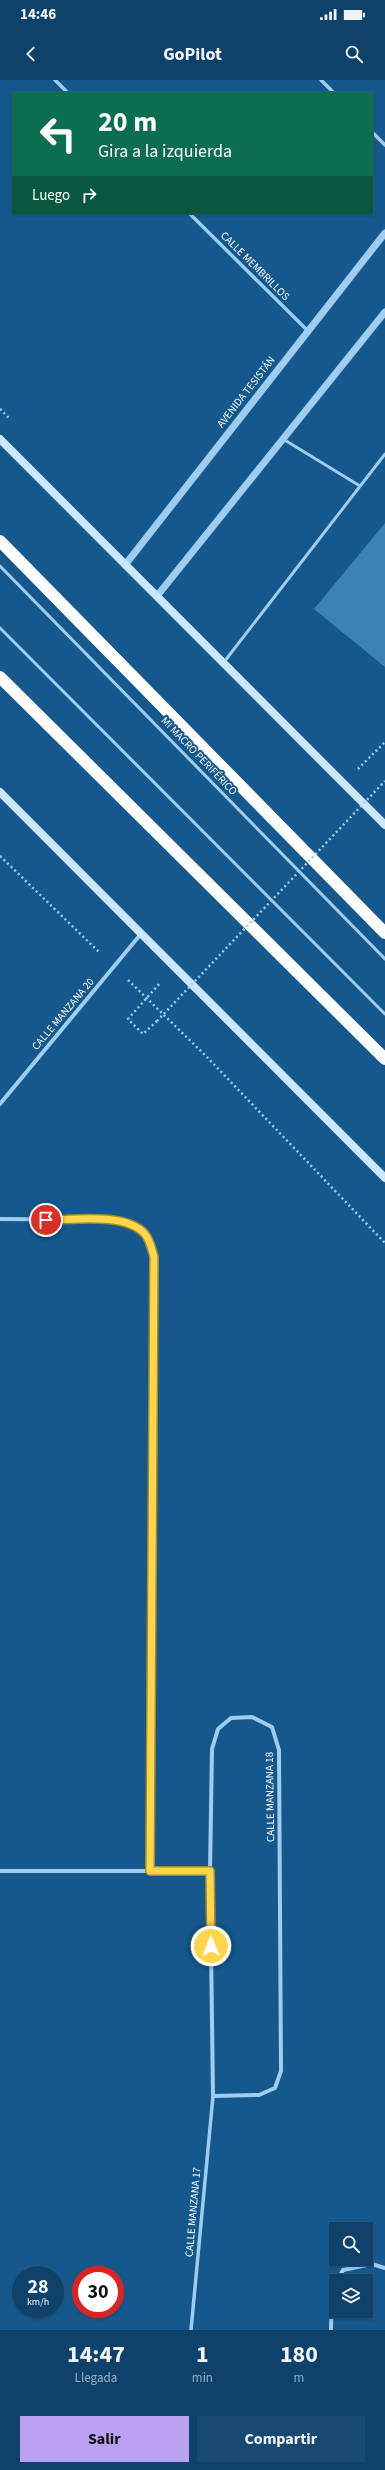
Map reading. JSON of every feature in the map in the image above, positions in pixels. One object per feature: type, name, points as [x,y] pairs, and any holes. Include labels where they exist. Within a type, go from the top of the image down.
[{"type":"highway","points":[[0,540],[385,933]]},
{"type":"highway","points":[[0,677],[385,1059]]},
{"type":"main road","points":[[0,439],[385,825]]},
{"type":"main road","points":[[0,792],[140,935],[385,1178]]},
{"type":"street","points":[[55,80],[67,92]]},
{"type":"street","points":[[321,80],[333,92]]},
{"type":"street","points":[[373,133],[385,145]]},
{"type":"street","name":"CALLE MEMBRILLOS","points":[[190,214],[308,331]]},
{"type":"street","name":"AVENIDA TESISTÁN","points":[[125,565],[385,233]]},
{"type":"street","points":[[157,596],[385,312]]},
{"type":"street","name":"CALLE MANZANA 20","points":[[0,1104],[140,935]]},
{"type":"street","points":[[0,1219],[122,1220],[135,1225],[146,1235],[154,1257],[150,1871]]},
{"type":"street","name":"CALLE MANZANA 18","points":[[252,1717],[272,1727],[279,1750],[280,2072],[275,2088],[259,2095],[213,2096],[210,1871],[212,1749],[218,1729],[231,1718],[252,1717]]},
{"type":"street","points":[[0,1871],[210,1871]]},
{"type":"street","name":"CALLE MANZANA 17","points":[[191,2330],[213,2096]]},
{"type":"street","points":[[341,2274],[343,2270],[372,2264],[385,2268]]},
{"type":"street","points":[[331,2318],[331,2330]]},
{"type":"lane","points":[[283,439],[360,486]]},
{"type":"lane","points":[[223,663],[385,454]]},
{"type":"lane","name":"MI MACRO PERIFÉRICO","points":[[0,566],[385,959]]},
{"type":"lane","points":[[0,628],[385,1014]]},
{"type":"path","points":[[343,784],[385,742]]},
{"type":"path","points":[[173,968],[128,1019],[144,1034],[385,781]]},
{"type":"path","points":[[0,856],[206,1056],[385,1243]]},
{"type":"building","points":[[385,523],[385,667],[314,609]]},
{"type":"route","points":[[46,1220],[122,1220],[135,1225],[146,1235],[154,1257],[150,1871],[210,1871],[211,1946]]}]
